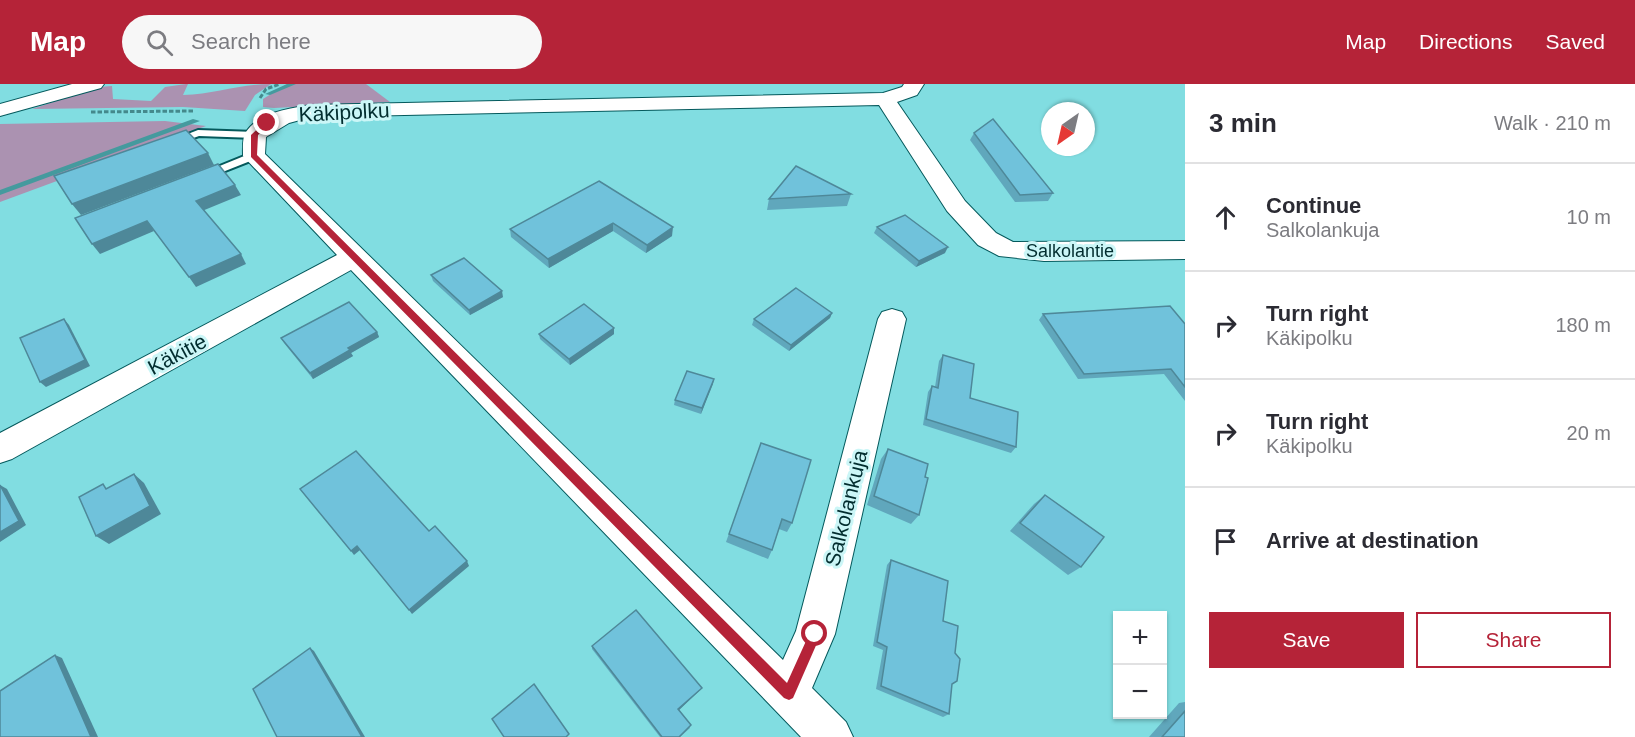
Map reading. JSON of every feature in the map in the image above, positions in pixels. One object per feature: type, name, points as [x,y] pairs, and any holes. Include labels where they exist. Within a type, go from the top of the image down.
[{"type":"street","points":[[0,110],[94,84]]},
{"type":"street","points":[[885,99],[910,91],[914,84]]},
{"type":"street","name":"Käkipolku","points":[[254,145],[267,123],[290,114],[312,111],[885,99]]},
{"type":"street","name":"Salkolantie","points":[[885,99],[956,206],[987,239],[1008,250],[1044,252],[1185,250]]},
{"type":"street","points":[[254,145],[353,258],[831,737]]},
{"type":"street","name":"Käkitie","points":[[0,449],[353,258]]},
{"type":"street","name":"Salkolankuja","points":[[789,693],[815,634],[892,319]]},
{"type":"lane","points":[[165,145],[198,133],[254,145]]},
{"type":"lane","points":[[191,180],[254,145]]},
{"type":"path","points":[[84,112],[178,110],[201,112]]},
{"type":"shaded area","points":[[188,84],[183,95],[271,84],[255,95],[245,111],[183,107],[32,109],[99,87],[112,86],[113,99],[151,101],[165,87]]},
{"type":"shaded area","points":[[287,84],[366,84],[390,102],[263,107],[263,99]]},
{"type":"shaded area","points":[[165,121],[206,126],[0,202],[0,124]]},
{"type":"building","points":[[993,119],[1053,193],[1020,195],[974,133]]},
{"type":"building","points":[[186,130],[208,153],[72,204],[54,176]]},
{"type":"building","points":[[218,164],[235,185],[196,201],[241,254],[189,277],[147,221],[92,244],[75,218]]},
{"type":"building","points":[[796,166],[851,194],[769,199]]},
{"type":"building","points":[[599,181],[673,227],[647,245],[613,223],[548,259],[510,229]]},
{"type":"building","points":[[905,215],[948,247],[919,261],[877,227]]},
{"type":"building","points":[[464,258],[502,291],[469,310],[431,275]]},
{"type":"building","points":[[796,288],[832,313],[791,345],[754,319]]},
{"type":"building","points":[[349,302],[377,332],[310,373],[281,338]]},
{"type":"building","points":[[584,304],[614,328],[569,359],[539,334]]},
{"type":"building","points":[[1170,306],[1185,324],[1185,387],[1171,369],[1084,374],[1043,314]]},
{"type":"building","points":[[64,319],[85,360],[40,382],[20,338]]},
{"type":"building","points":[[943,355],[974,364],[970,398],[1018,412],[1016,447],[926,419],[932,386],[938,388]]},
{"type":"building","points":[[687,371],[714,379],[702,408],[675,400]]},
{"type":"building","points":[[761,443],[811,460],[792,523],[782,519],[772,550],[729,534]]},
{"type":"building","points":[[888,449],[928,464],[925,477],[928,478],[919,515],[874,496]]},
{"type":"building","points":[[356,451],[429,531],[435,526],[467,561],[409,610],[357,546],[351,551],[300,489]]},
{"type":"building","points":[[134,474],[150,506],[96,536],[79,497],[103,484],[106,489]]},
{"type":"building","points":[[0,485],[19,521],[0,532]]},
{"type":"building","points":[[1045,495],[1104,537],[1081,567],[1020,523]]},
{"type":"building","points":[[891,560],[948,581],[943,621],[958,626],[955,653],[960,659],[957,681],[952,684],[949,714],[881,686],[887,647],[877,642]]},
{"type":"building","points":[[636,610],[702,688],[678,709],[691,725],[679,737],[662,737],[592,646]]},
{"type":"building","points":[[310,648],[362,737],[277,737],[253,689]]},
{"type":"building","points":[[55,655],[91,737],[0,737],[0,691]]},
{"type":"building","points":[[534,684],[569,734],[566,737],[504,737],[492,719]]},
{"type":"building","points":[[1185,711],[1185,737],[1162,737]]},
{"type":"waterway","points":[[268,94],[293,84]]},
{"type":"waterway","points":[[0,193],[196,121]]},
{"type":"route","points":[[267,123],[255,135],[254,156],[353,258],[789,693],[815,634]]}]
